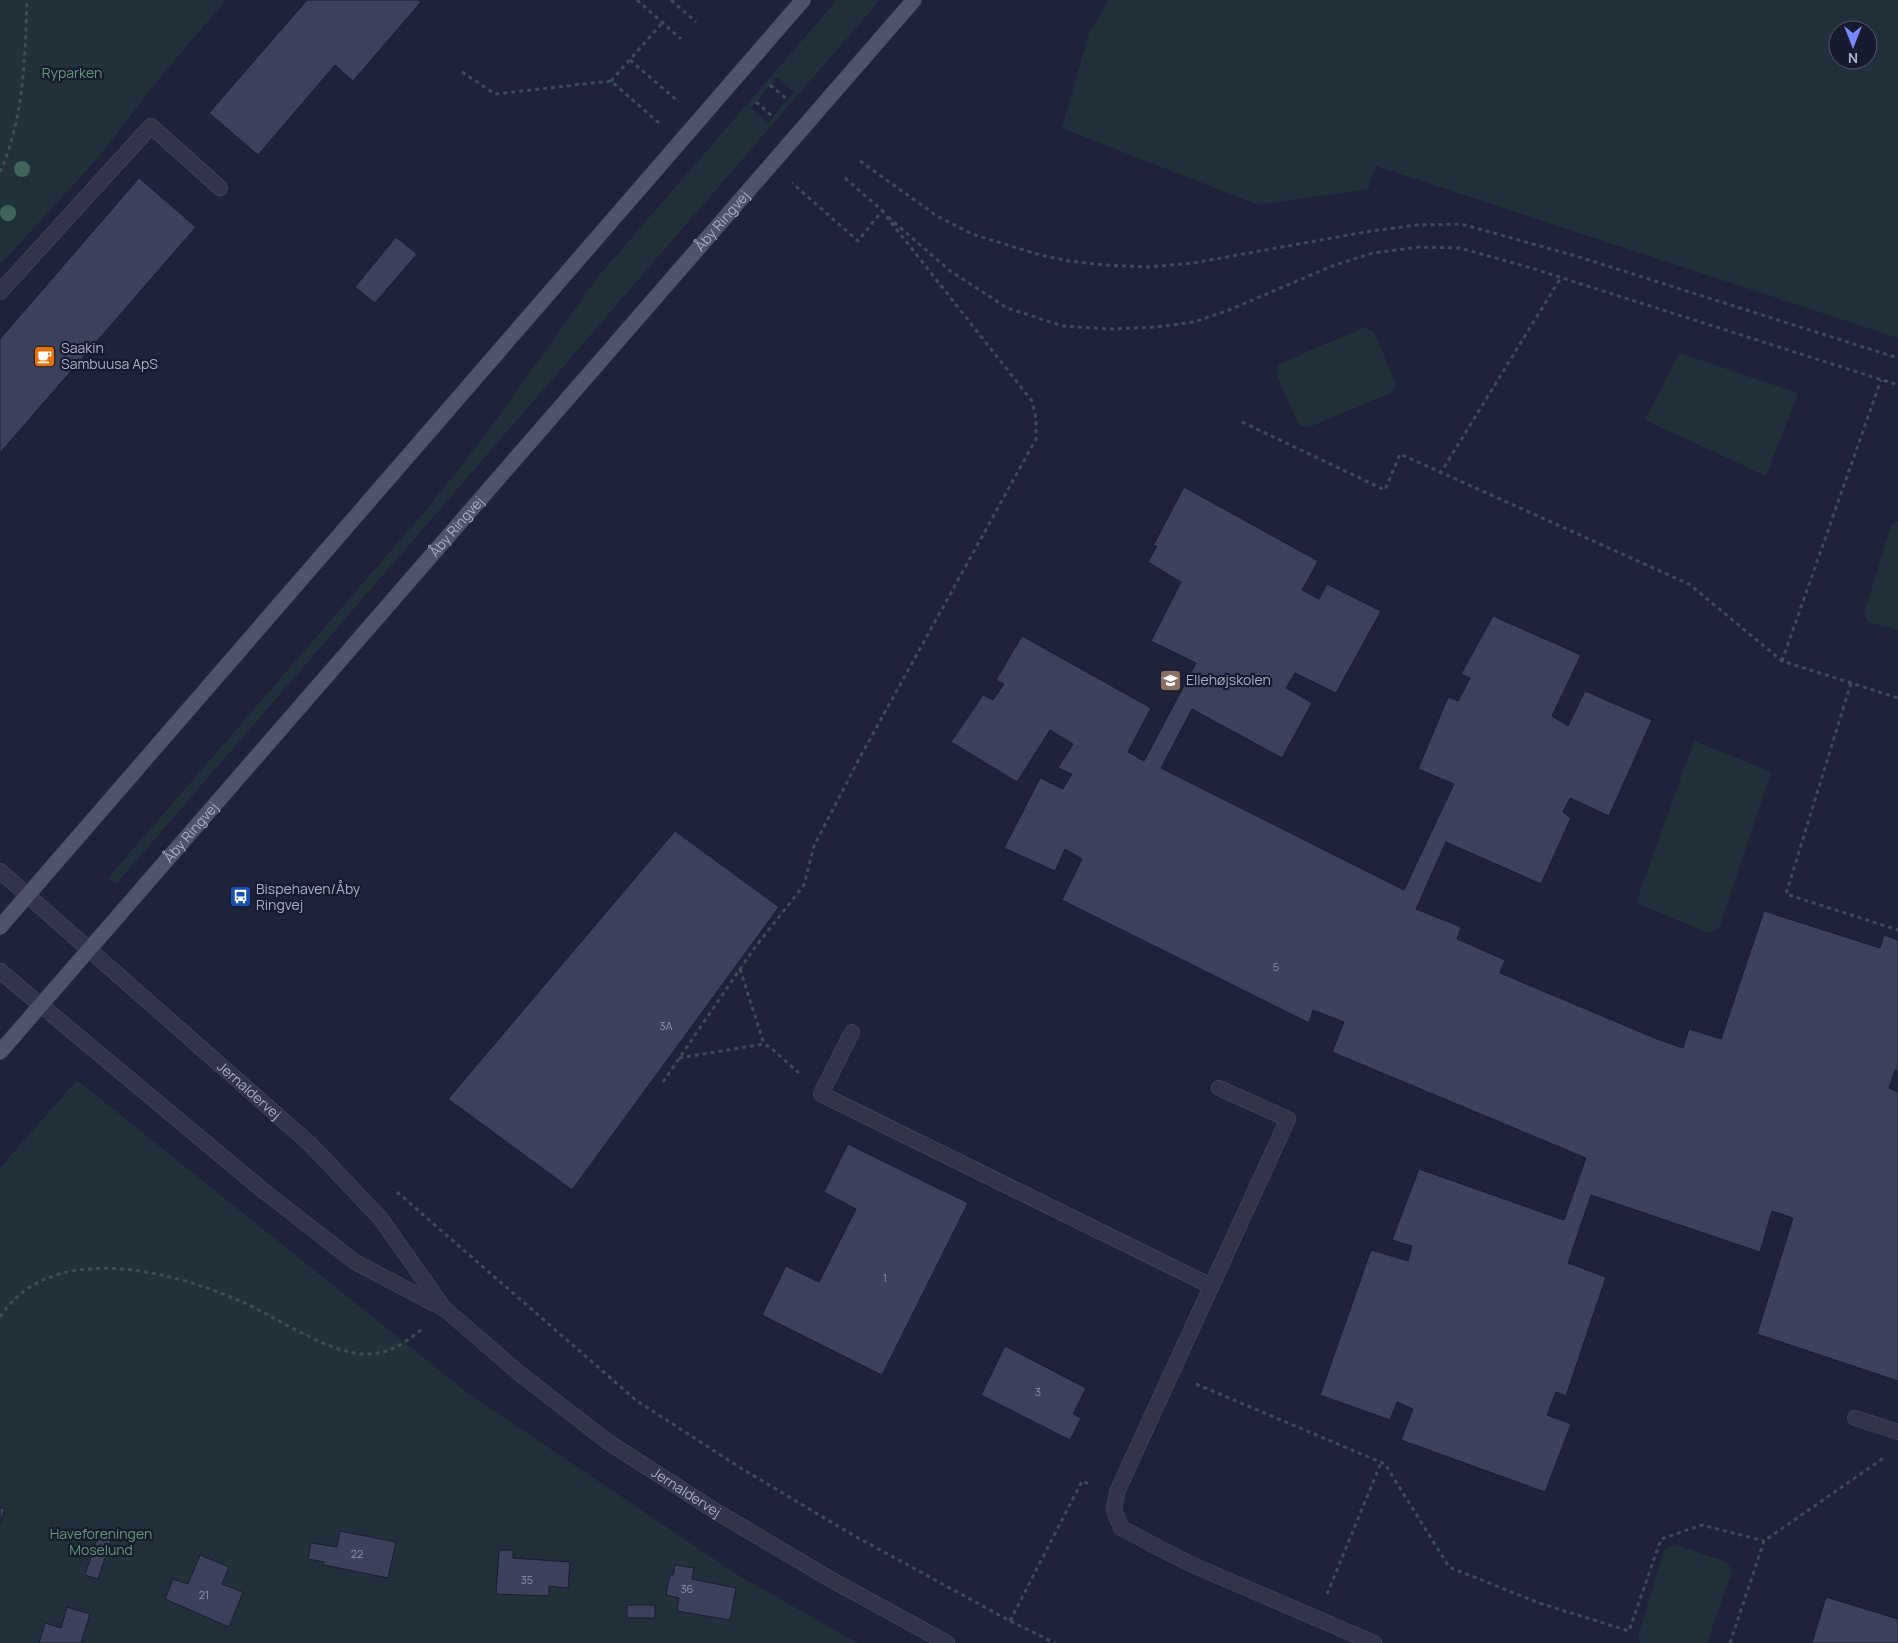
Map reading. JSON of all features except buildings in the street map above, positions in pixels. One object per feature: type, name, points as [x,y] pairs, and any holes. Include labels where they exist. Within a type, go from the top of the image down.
[{"type":"main road","points":[[0,927],[803,0]]},
{"type":"main road","name":"Åby Ringvej","points":[[0,1052],[914,0]]},
{"type":"street","points":[[0,292],[151,126],[220,188]]},
{"type":"street","name":"Jernaldervej","points":[[0,871],[310,1144],[381,1219],[446,1310]]},
{"type":"street","name":"Jernaldervej","points":[[0,971],[260,1188],[355,1262],[446,1310],[519,1373],[617,1447],[725,1517],[830,1579],[947,1643]]},
{"type":"street","points":[[852,1032],[821,1094],[1211,1286]]},
{"type":"street","points":[[1220,1088],[1288,1119],[1117,1492],[1114,1510],[1121,1528],[1188,1563],[1374,1643]]},
{"type":"street","points":[[1855,1418],[1898,1432]]},
{"type":"path","points":[[0,172],[11,147],[24,70],[27,0]]},
{"type":"path","points":[[637,0],[681,39]]},
{"type":"path","points":[[671,0],[696,22]]},
{"type":"path","points":[[462,72],[495,94],[610,81],[663,22]]},
{"type":"path","points":[[630,60],[660,86]]},
{"type":"path","points":[[610,81],[680,141]]},
{"type":"path","points":[[770,85],[788,100]]},
{"type":"path","points":[[756,102],[773,117]]},
{"type":"path","points":[[860,162],[937,216],[972,234],[1040,255],[1068,261],[1148,267],[1193,263],[1371,231],[1461,224],[1576,256],[1898,358]]},
{"type":"path","points":[[845,178],[949,270],[1007,308],[1063,326],[1112,329],[1156,328],[1194,322],[1229,310],[1332,266],[1373,253],[1419,247],[1460,248],[1898,386]]},
{"type":"path","points":[[813,201],[858,240],[882,211]]},
{"type":"path","points":[[663,1082],[740,969],[804,885],[814,846],[854,768],[1036,439],[1036,419],[1032,401],[882,211]]},
{"type":"path","points":[[1440,474],[1560,278]]},
{"type":"path","points":[[1782,661],[1881,380]]},
{"type":"path","points":[[1242,422],[1385,490],[1400,454],[1440,474],[1689,584],[1782,661],[1898,698]]},
{"type":"path","points":[[1851,683],[1786,894],[1898,930]]},
{"type":"path","points":[[740,969],[764,1044]]},
{"type":"path","points":[[679,1058],[764,1044],[771,1048],[821,1094]]},
{"type":"path","points":[[392,1189],[437,1225],[638,1401],[744,1470],[853,1535],[1010,1621],[1056,1643]]},
{"type":"path","points":[[0,1317],[9,1303],[40,1280],[91,1267],[141,1271],[198,1284],[240,1301],[342,1351],[369,1354],[399,1347],[446,1310]]},
{"type":"path","points":[[1170,1373],[1385,1464],[1449,1567],[1539,1603],[1629,1631],[1661,1539],[1702,1525],[1764,1541]]},
{"type":"path","points":[[1730,1643],[1764,1541],[1890,1454]]},
{"type":"path","points":[[1338,1565],[1381,1463]]},
{"type":"path","points":[[1010,1621],[1082,1481],[1117,1492]]},
{"type":"green space","name":"Ryparken","points":[[0,0],[226,0],[162,75],[97,159],[0,265]]},
{"type":"green space","points":[[837,0],[880,0],[116,884],[108,878],[427,509],[480,442],[597,278]],"holes":[[[777,77],[794,92],[768,123],[751,108]]]},
{"type":"green space","points":[[1109,0],[1898,0],[1898,338],[1376,166],[1368,189],[1258,205],[1062,128],[1089,33]]},
{"type":"green space","points":[[1365,327],[1374,332],[1396,384],[1393,392],[1307,428],[1298,424],[1276,373],[1279,364]]},
{"type":"green space","points":[[1679,353],[1798,393],[1766,476],[1645,420]]},
{"type":"green space","points":[[1898,521],[1898,630],[1868,622],[1864,614],[1891,525]]},
{"type":"green space","points":[[1694,741],[1771,772],[1719,928],[1709,933],[1636,903]]},
{"type":"green space","name":"Haveforeningen Moselund","points":[[77,1080],[470,1395],[741,1577],[858,1643],[0,1643],[0,1168]]},
{"type":"green space","points":[[1674,1544],[1727,1562],[1732,1571],[1707,1643],[1641,1643],[1638,1637],[1664,1550]]},
{"type":"place","name":"Saakin Sambuusa ApS","points":[[45,356]]},
{"type":"place","name":"Ellehøjskolen","points":[[1170,680]]},
{"type":"place","name":"Bispehaven/Åby Ringvej","points":[[240,897]]}]
